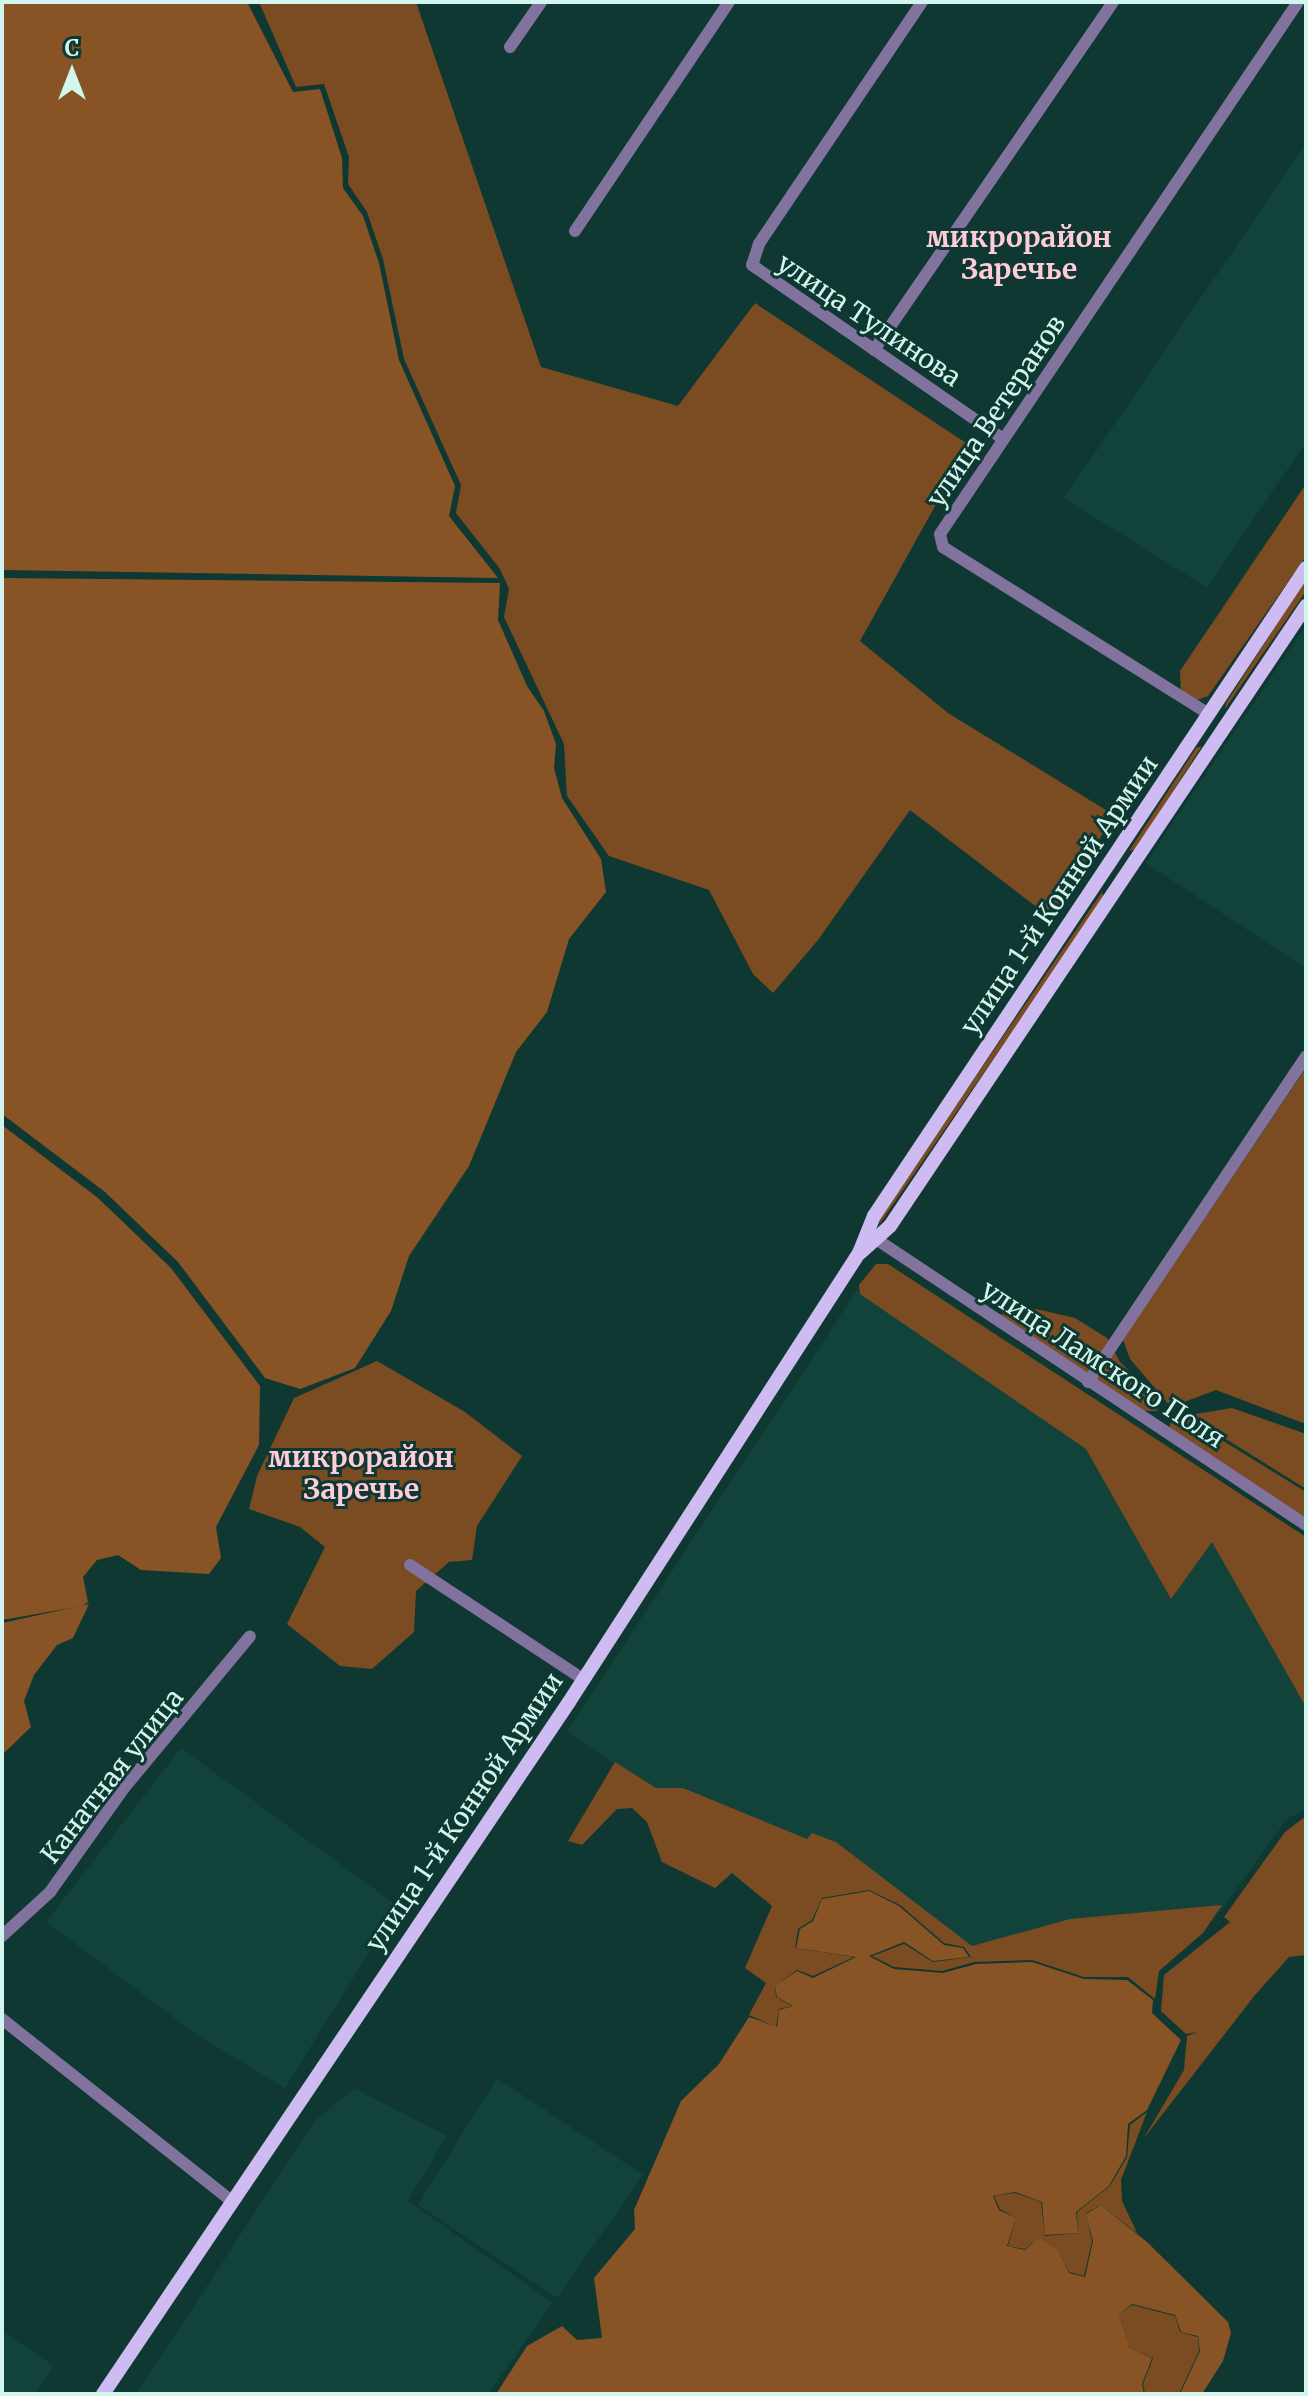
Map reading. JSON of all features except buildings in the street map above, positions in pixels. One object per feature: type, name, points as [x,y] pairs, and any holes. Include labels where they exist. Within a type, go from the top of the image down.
[{"type":"main road","name":"улица 1-й Конной Армии","points":[[103,2394],[583,1679],[859,1253],[874,1216],[1306,568]]},
{"type":"main road","name":"улица 1-й Конной Армии","points":[[859,1253],[890,1226],[1306,606]]},
{"type":"main road","points":[[1208,716],[1224,730]]},
{"type":"main road","points":[[1109,863],[1128,875]]},
{"type":"street","points":[[510,47],[541,2]]},
{"type":"street","points":[[575,231],[729,2]]},
{"type":"street","name":"улица Тулинова","points":[[922,2],[759,244],[752,265],[1002,438]]},
{"type":"street","points":[[874,350],[1113,2]]},
{"type":"street","name":"улица Ветеранов","points":[[1208,716],[943,547],[945,522],[1298,2]]},
{"type":"street","points":[[1088,1382],[1306,1056]]},
{"type":"street","name":"улица Ламского Поля","points":[[876,1239],[1306,1525]]},
{"type":"street","points":[[410,1565],[583,1679]]},
{"type":"street","name":"Канатная улица","points":[[2,1936],[50,1892],[124,1788],[250,1636]]},
{"type":"street","points":[[2,2019],[232,2201]]},
{"type":"shaded area","points":[[2,2],[247,2],[293,92],[320,89],[342,158],[343,188],[363,216],[379,263],[399,360],[455,486],[449,516],[498,578],[2,570]]},
{"type":"shaded area","points":[[259,2],[416,2],[541,367],[678,406],[755,303],[969,445],[860,641],[948,713],[1114,815],[1051,918],[910,810],[818,940],[773,993],[753,974],[709,890],[609,856],[567,796],[564,744],[504,617],[509,589],[500,569],[456,513],[461,485],[404,359],[383,259],[367,212],[348,184],[349,157],[324,84],[296,87]]},
{"type":"shaded area","points":[[1306,144],[1306,442],[1207,588],[1064,498]]},
{"type":"shaded area","points":[[1306,484],[1306,556],[1208,696],[1197,700],[1181,691],[1180,671]]},
{"type":"shaded area","points":[[2,578],[500,583],[498,620],[527,686],[544,711],[556,744],[554,768],[562,798],[601,859],[606,892],[569,939],[547,1012],[516,1052],[469,1166],[409,1256],[391,1311],[355,1368],[300,1389],[265,1378],[178,1262],[105,1192],[2,1114]]},
{"type":"shaded area","points":[[1306,579],[1306,591],[1225,709],[1226,703]]},
{"type":"shaded area","points":[[1306,625],[1306,969],[1146,863]]},
{"type":"shaded area","points":[[1202,746],[1136,849],[1129,851],[1196,748]]},
{"type":"shaded area","points":[[1102,892],[1104,898],[879,1225],[883,1212]]},
{"type":"shaded area","points":[[1306,1068],[1306,1424],[1216,1390],[1171,1407],[1130,1359],[1123,1340]]},
{"type":"shaded area","points":[[2,1125],[98,1198],[171,1268],[260,1386],[259,1445],[216,1527],[221,1558],[209,1574],[141,1570],[118,1555],[97,1560],[83,1577],[88,1602],[82,1606],[2,1620]]},
{"type":"shaded area","points":[[876,1264],[888,1264],[1306,1537],[1306,1707],[1212,1542],[1171,1599],[1086,1449],[860,1294],[859,1285]]},
{"type":"shaded area","points":[[857,1290],[1212,1536],[1306,1699],[1306,1809],[1287,1819],[1220,1912],[1087,1924],[971,1951],[830,1848],[652,1790],[567,1731]]},
{"type":"shaded area","points":[[1036,1309],[1075,1318],[1107,1338],[1120,1362],[1160,1400],[1157,1411],[1145,1411],[997,1315]]},
{"type":"shaded area","points":[[377,1361],[465,1412],[522,1456],[477,1526],[472,1560],[449,1562],[416,1591],[414,1632],[372,1669],[340,1666],[287,1624],[325,1547],[300,1527],[249,1509],[257,1476],[294,1398]]},
{"type":"shaded area","points":[[1232,1408],[1306,1434],[1306,1489],[1221,1436],[1201,1436],[1172,1418]]},
{"type":"shaded area","points":[[1171,1421],[1200,1438],[1220,1439],[1306,1492],[1306,1520],[1169,1429]]},
{"type":"shaded area","points":[[89,1604],[73,1638],[57,1645],[34,1675],[24,1701],[31,1727],[2,1755],[2,1623]]},
{"type":"shaded area","points":[[181,1748],[398,1906],[285,2088],[200,2037],[46,1922]]},
{"type":"shaded area","points":[[615,1762],[656,1788],[683,1788],[807,1839],[812,1833],[836,1842],[972,1946],[1070,1919],[1222,1905],[1203,1933],[1159,1971],[1155,1999],[1128,1977],[1084,1977],[1032,1960],[974,1962],[942,1971],[894,1967],[872,1956],[904,1944],[933,1962],[971,1957],[964,1947],[944,1943],[900,1905],[869,1890],[822,1898],[812,1920],[798,1929],[795,1948],[854,1957],[813,1976],[797,1970],[775,1986],[776,1997],[792,2006],[779,2009],[776,2027],[749,2015],[766,1983],[745,1968],[772,1906],[732,1873],[715,1888],[662,1862],[647,1822],[632,1808],[617,1809],[582,1845],[568,1841]]},
{"type":"shaded area","points":[[1306,1816],[1306,1955],[1289,1957],[1255,1995],[1144,2138],[1184,2070],[1187,2036],[1198,2032],[1186,2034],[1161,2011],[1164,1975],[1230,1922],[1224,1917],[1285,1832]]},
{"type":"shaded area","points":[[869,1891],[899,1906],[944,1945],[963,1948],[969,1957],[933,1961],[904,1942],[869,1956],[894,1969],[943,1973],[976,1964],[1032,1962],[1084,1979],[1127,1980],[1153,2000],[1152,2013],[1181,2040],[1147,2110],[1128,2124],[1126,2156],[1109,2186],[1076,2212],[1078,2233],[1045,2235],[1042,2202],[1015,2192],[993,2196],[999,2210],[1016,2218],[1007,2246],[1025,2250],[1039,2237],[1058,2250],[1069,2273],[1085,2277],[1093,2241],[1086,2214],[1101,2205],[1147,2242],[1228,2322],[1231,2333],[1223,2361],[1202,2394],[1180,2394],[1200,2351],[1198,2336],[1181,2332],[1175,2315],[1132,2304],[1119,2314],[1130,2348],[1152,2358],[1142,2384],[1144,2394],[496,2394],[527,2346],[562,2326],[577,2340],[602,2338],[594,2278],[635,2229],[634,2210],[681,2101],[719,2064],[749,2017],[777,2027],[779,2010],[793,2006],[777,1997],[775,1986],[797,1971],[813,1978],[856,1957],[796,1948],[800,1929],[813,1921],[822,1899]]},
{"type":"shaded area","points":[[497,2078],[643,2175],[557,2298],[418,2205]]},
{"type":"shaded area","points":[[354,2088],[447,2136],[408,2201],[552,2302],[489,2394],[136,2394],[315,2121]]},
{"type":"shaded area","points":[[1147,2112],[1121,2180],[1122,2201],[1137,2233],[1101,2205],[1086,2213],[1092,2241],[1084,2276],[1069,2272],[1058,2250],[1039,2237],[1025,2249],[1008,2246],[1016,2218],[1000,2209],[994,2196],[1015,2193],[1041,2202],[1045,2236],[1078,2233],[1077,2212],[1110,2186],[1127,2157],[1130,2125]]},
{"type":"shaded area","points":[[1132,2305],[1175,2316],[1180,2332],[1198,2337],[1199,2351],[1179,2394],[1145,2394],[1143,2384],[1153,2358],[1130,2348],[1119,2314]]},
{"type":"shaded area","points":[[2,2331],[54,2366],[35,2394],[2,2394]]},
{"type":"district","name":"микрорайон Заречье","points":[[1019,253]]},
{"type":"district","name":"микрорайон Заречье","points":[[361,1473]]}]
